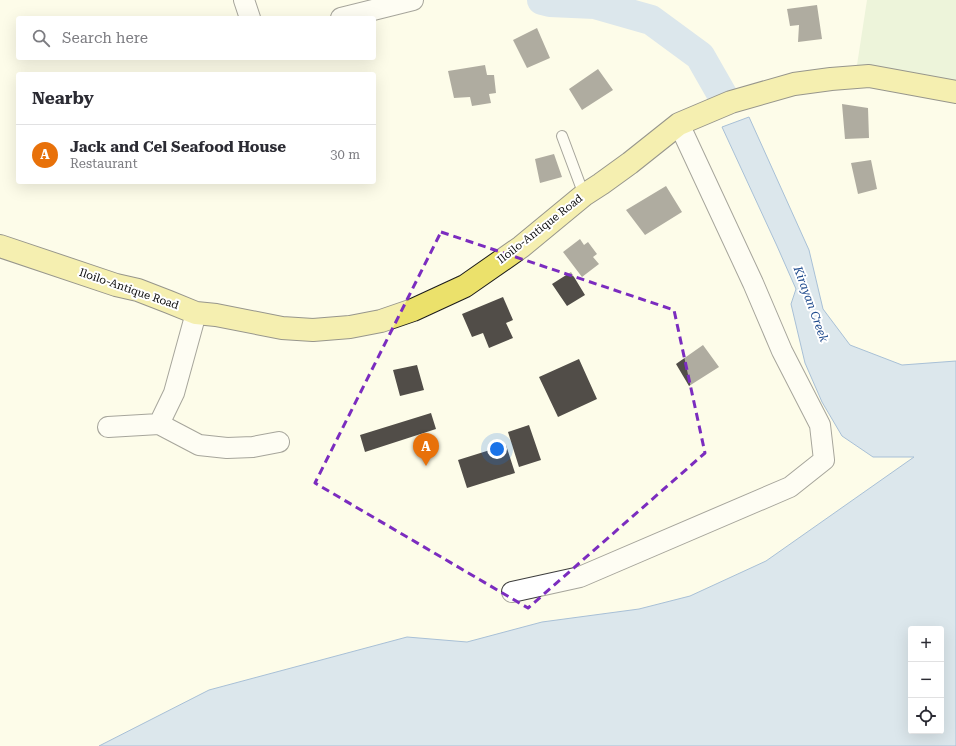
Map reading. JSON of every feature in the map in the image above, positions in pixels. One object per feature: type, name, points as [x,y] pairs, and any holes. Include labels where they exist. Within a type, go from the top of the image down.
[{"type":"main road","name":"Iloilo-Antique Road","points":[[0,246],[116,285],[138,290],[196,313],[216,315],[282,328],[313,330],[350,327],[381,321],[413,310],[465,286],[521,247],[584,195],[624,167],[679,124],[731,102],[794,84],[869,76],[956,92]]},
{"type":"street","points":[[244,0],[249,16]]},
{"type":"street","points":[[349,16],[413,0]]},
{"type":"street","points":[[512,592],[580,577],[790,487],[824,460],[820,425],[782,351],[753,283],[679,124]]},
{"type":"street","points":[[159,424],[174,393],[196,313]]},
{"type":"street","points":[[108,427],[159,424],[199,445],[227,448],[253,447],[279,442]]},
{"type":"lane","points":[[562,136],[584,195]]},
{"type":"highlighted area","points":[[441,232],[674,310],[705,453],[528,608],[315,483]]},
{"type":"green space","points":[[867,0],[956,0],[956,84],[857,65]]},
{"type":"water","points":[[749,117],[809,250],[823,309],[850,345],[902,365],[956,361],[956,746],[99,746],[209,690],[407,637],[467,642],[542,622],[639,609],[690,596],[766,561],[914,457],[873,457],[842,436],[822,402],[805,363],[791,304],[796,289],[722,127]]},
{"type":"building","points":[[817,5],[822,39],[798,42],[799,25],[790,26],[787,9]]},
{"type":"building","points":[[537,28],[550,58],[527,68],[513,40]]},
{"type":"building","points":[[485,65],[487,75],[494,75],[496,93],[489,94],[491,103],[472,106],[470,97],[454,98],[448,71]]},
{"type":"building","points":[[598,69],[613,90],[582,110],[569,89]]},
{"type":"building","points":[[842,104],[868,108],[869,138],[845,139]]},
{"type":"building","points":[[554,154],[562,177],[540,183],[535,159]]},
{"type":"building","points":[[871,160],[877,189],[858,194],[851,163]]},
{"type":"building","points":[[666,186],[682,212],[645,235],[626,210]]},
{"type":"building","points":[[580,239],[584,245],[588,242],[597,254],[593,257],[599,264],[582,277],[563,252]]},
{"type":"building","points":[[571,272],[585,295],[567,306],[552,284]]},
{"type":"building","points":[[503,297],[513,320],[506,323],[513,338],[489,348],[483,333],[472,337],[462,314]]},
{"type":"building","points":[[703,345],[719,367],[689,386],[676,364]]},
{"type":"building","points":[[579,359],[597,399],[558,417],[539,377]]},
{"type":"building","points":[[417,365],[424,390],[400,396],[393,370]]},
{"type":"building","points":[[431,413],[436,429],[365,452],[360,435]]},
{"type":"building","points":[[529,425],[541,460],[519,467],[508,432]]},
{"type":"building","points":[[506,445],[515,473],[467,488],[458,460]]},
{"type":"waterway","name":"Kirayan Creek","points":[[542,0],[550,2],[595,4],[651,20],[700,56],[724,98]]},
{"type":"place","name":"Jack and Cel Seafood House","points":[[426,466]]}]
